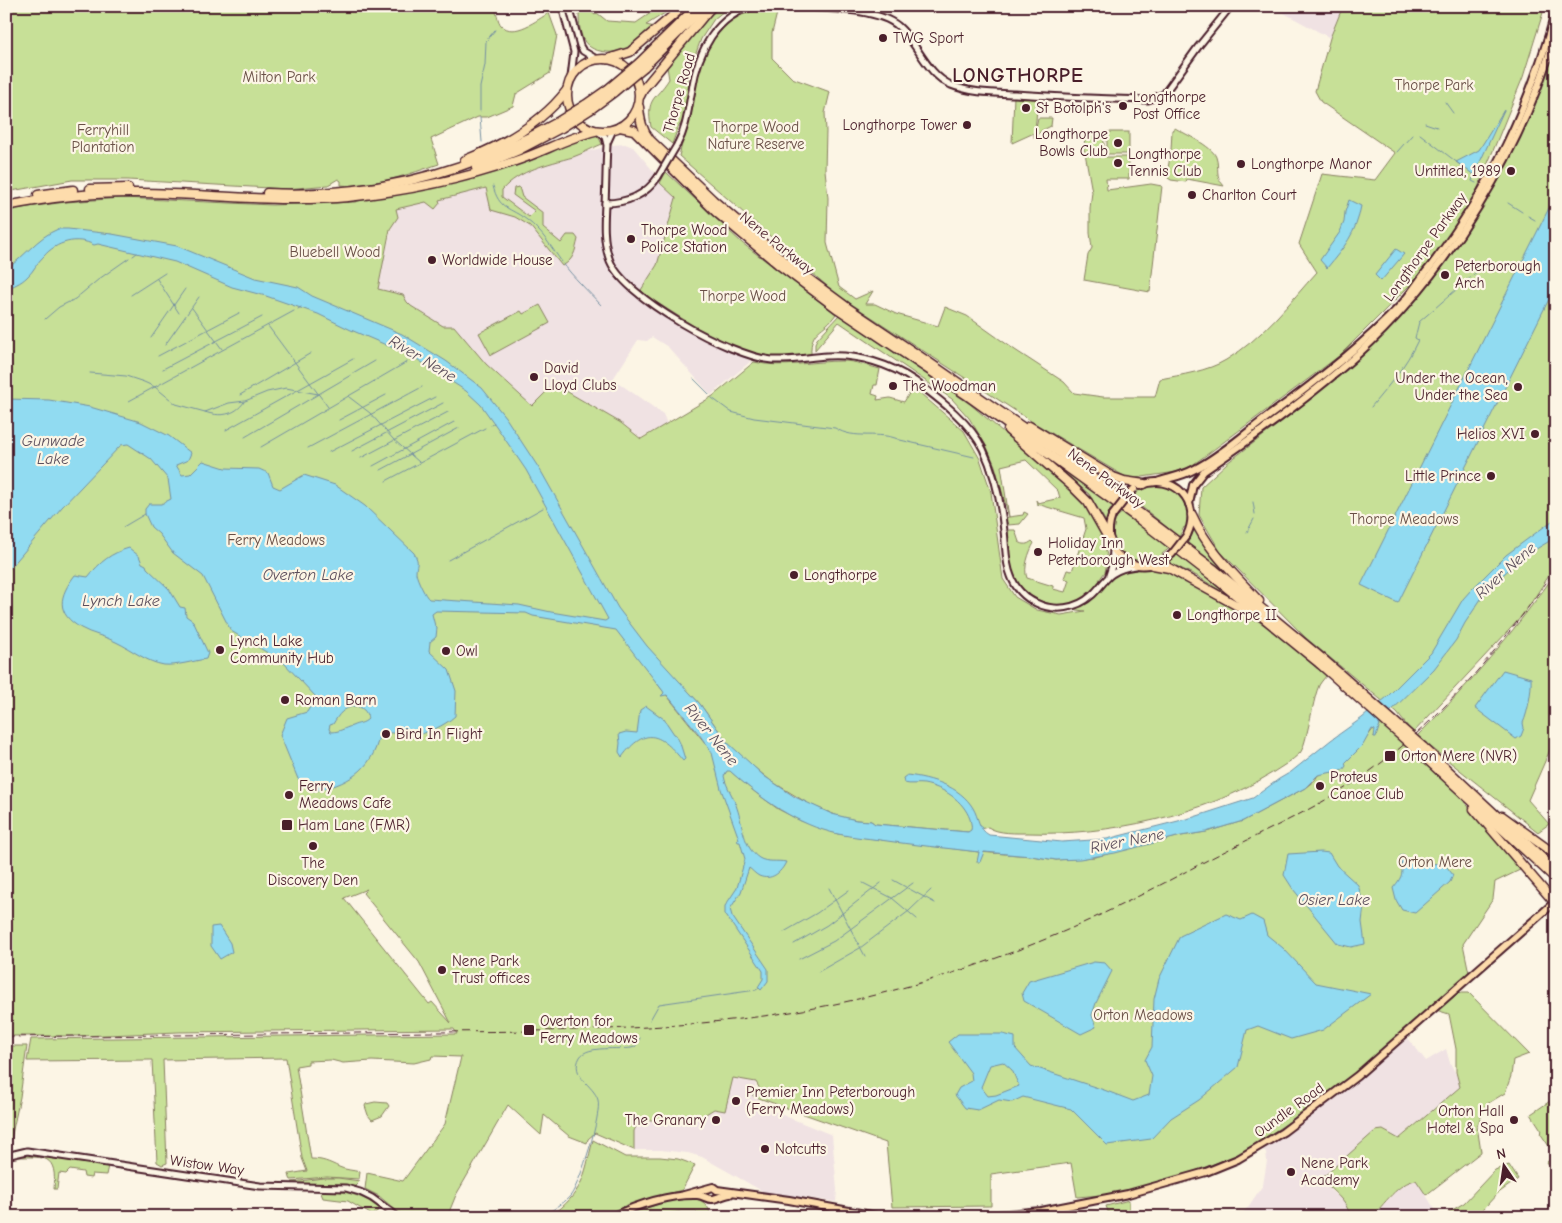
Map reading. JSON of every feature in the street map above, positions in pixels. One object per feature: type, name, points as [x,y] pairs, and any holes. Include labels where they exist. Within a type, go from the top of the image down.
[{"type":"highway","points":[[392,188],[467,160],[515,136],[555,105],[567,90],[571,77],[580,67],[630,52],[684,6]]},
{"type":"highway","points":[[642,65],[697,6]]},
{"type":"highway","points":[[6,206],[83,194],[140,193],[295,200],[349,197],[440,180],[470,171],[520,150],[588,107],[642,65],[705,6]]},
{"type":"highway","points":[[6,200],[54,192],[106,188],[294,194],[392,188],[441,182],[471,175],[522,159],[574,138],[597,131],[617,129],[631,119],[638,107],[644,88],[712,6]]},
{"type":"highway","points":[[660,148],[645,126],[643,106],[651,86],[676,51]]},
{"type":"highway","points":[[602,60],[621,65],[633,75],[640,97]]},
{"type":"highway","points":[[567,90],[569,106],[574,116],[586,127],[597,131]]},
{"type":"highway","name":"Nene Parkway","points":[[638,107],[644,132],[713,200],[783,260],[971,394]]},
{"type":"highway","name":"Nene Parkway","points":[[617,129],[634,130],[716,212],[778,264],[838,309],[1060,453],[1144,515],[1322,662],[1421,750],[1556,879]]},
{"type":"highway","points":[[971,394],[1114,477],[1124,482],[1144,484]]},
{"type":"highway","points":[[971,394],[1088,502],[1097,515],[1111,545]]},
{"type":"highway","points":[[1192,515],[1207,544],[1217,557],[1276,624]]},
{"type":"highway","points":[[1154,565],[1169,568],[1276,624]]},
{"type":"highway","points":[[1460,787],[1556,855]]},
{"type":"highway","points":[[1460,787],[1555,901]]},
{"type":"highway","name":"Nene Parkway","points":[[1460,787],[1556,871]]},
{"type":"main road","name":"Longthorpe Parkway","points":[[1157,482],[1192,471],[1226,448],[1313,384],[1401,305],[1459,227],[1489,179],[1524,107],[1535,79],[1556,10]]},
{"type":"main road","name":"Longthorpe Parkway","points":[[1189,504],[1193,485],[1204,471],[1317,388],[1358,354],[1404,307],[1438,265],[1490,187],[1525,120],[1539,86],[1556,32]]},
{"type":"main road","points":[[1164,482],[1177,488],[1186,498],[1192,515],[1187,535],[1172,554],[1154,565],[1136,566],[1122,559],[1111,545],[1109,528],[1112,516],[1129,494],[1144,484],[1164,482]]},
{"type":"main road","name":"Oundle Road","points":[[976,1217],[1060,1208],[1128,1194],[1206,1172],[1238,1159],[1283,1132],[1357,1076],[1555,901]]},
{"type":"main road","points":[[611,1217],[626,1210],[668,1198],[706,1193],[713,1187],[717,1194]]},
{"type":"main road","points":[[706,1193],[712,1199],[717,1194],[739,1194],[789,1200],[882,1217]]},
{"type":"street","points":[[562,6],[574,52],[571,77]]},
{"type":"street","points":[[569,6],[580,46],[588,55],[602,60]]},
{"type":"street","name":"Thorpe Road","points":[[605,203],[621,202],[634,198],[646,190],[658,177],[677,145],[687,123],[695,76],[705,49],[714,32],[733,14],[756,6]]},
{"type":"street","points":[[791,6],[852,11],[884,17],[903,31],[932,70],[948,84],[960,88],[973,91],[1029,95],[1148,100],[1164,94],[1170,88],[1198,47],[1231,6]]},
{"type":"street","points":[[606,145],[617,129]]},
{"type":"street","points":[[597,131],[605,137],[606,145],[605,242],[609,258],[616,273],[635,292],[714,340],[757,357],[784,360],[842,356],[876,362],[910,378],[960,418],[976,437],[994,478],[1000,503],[1008,568],[1017,588],[1030,600],[1050,608],[1073,606],[1092,595],[1108,577],[1120,570],[1136,566]]},
{"type":"street","points":[[1108,577],[1112,566],[1111,545]]},
{"type":"street","name":"Wistow Way","points":[[6,1156],[27,1152],[49,1154],[260,1186],[346,1188],[372,1198],[398,1217]]},
{"type":"shaded area","points":[[1271,6],[1343,6],[1330,38]]},
{"type":"shaded area","points":[[625,144],[633,147],[676,198],[657,265],[639,294],[672,317],[751,361],[711,395],[668,347],[652,337],[647,341],[638,340],[613,379],[663,414],[667,424],[641,438],[621,423],[554,384],[532,406],[486,364],[454,326],[443,327],[411,306],[404,299],[377,289],[396,209],[426,202],[436,205],[439,200],[486,188],[536,165],[612,145]]},
{"type":"shaded area","points":[[1408,1038],[1426,1061],[1446,1049],[1450,1063],[1460,1082],[1460,1087],[1398,1139],[1383,1130],[1375,1132],[1330,1190],[1345,1202],[1350,1217],[1239,1217],[1263,1185],[1267,1161],[1266,1153],[1262,1149],[1359,1079]]},
{"type":"shaded area","points":[[733,1078],[756,1082],[754,1096],[775,1112],[832,1135],[837,1190],[836,1202],[764,1192],[702,1157],[688,1153],[634,1150],[634,1131],[637,1124],[650,1120],[701,1117],[714,1109]]},
{"type":"shaded area","name":"Nene Park Academy","points":[[1416,1180],[1440,1217],[1372,1217],[1397,1190]]},
{"type":"green space","points":[[6,6],[495,6],[500,24],[506,29],[512,30],[526,26],[549,13],[557,35],[550,73],[516,94],[513,106],[487,117],[478,117],[431,139],[439,164],[404,176],[364,185],[341,185],[341,181],[338,179],[328,185],[287,189],[128,180],[72,180],[6,192]]},
{"type":"green space","points":[[579,6],[584,6],[595,15],[597,13],[607,21],[636,23],[661,6],[676,6],[646,25],[655,27],[636,43],[624,49],[610,52],[597,50],[585,43],[580,30]]},
{"type":"green space","points":[[721,6],[730,6],[714,19],[701,39],[687,78],[690,88],[686,115],[678,128],[672,144],[651,127],[651,104],[669,79],[667,67],[706,20]]},
{"type":"green space","name":"Thorpe Park","points":[[1343,6],[1545,6],[1523,77],[1475,195],[1444,242],[1412,283],[1339,356],[1191,466],[1176,472],[1129,479],[1031,421],[836,294],[679,156],[691,102],[703,61],[720,28],[731,18],[741,13],[772,9],[777,13],[772,33],[772,58],[792,78],[830,92],[825,113],[825,170],[828,198],[827,243],[839,287],[855,299],[873,291],[865,304],[875,304],[896,314],[938,326],[945,307],[967,316],[1064,382],[1074,393],[1103,397],[1155,397],[1160,379],[1194,372],[1219,364],[1252,341],[1264,331],[1317,272],[1299,244],[1322,174],[1375,180],[1395,153],[1321,102],[1315,91],[1330,38]]},
{"type":"green space","name":"Thorpe Meadows","points":[[1556,47],[1556,565],[1523,615],[1413,733],[1397,713],[1306,638],[1220,551],[1199,515],[1201,487],[1227,463],[1288,417],[1360,358],[1423,291],[1448,260],[1500,178],[1528,122]]},
{"type":"green space","points":[[1014,96],[1038,98],[1035,131],[1038,118],[1052,118],[1051,126],[1041,131],[1034,138],[1034,133],[1012,143]]},
{"type":"green space","points":[[1175,128],[1214,153],[1219,179],[1224,186],[1187,179],[1186,182],[1168,178],[1172,130]]},
{"type":"green space","name":"Longthorpe Bowls Club","points":[[1107,132],[1129,132],[1129,154],[1107,154]]},
{"type":"green space","points":[[1085,133],[1104,134],[1104,153],[1102,153],[1106,157],[1129,157],[1129,179],[1106,179],[1107,190],[1151,184],[1162,186],[1150,292],[1084,280],[1088,255],[1092,248],[1090,208],[1092,192],[1085,153],[1089,152],[1084,152]]},
{"type":"green space","points":[[597,134],[602,144],[576,156],[544,165],[525,173],[517,177],[502,190],[502,197],[529,217],[535,211],[513,195],[514,188],[519,187],[522,197],[543,213],[543,228],[561,243],[567,235],[575,235],[578,239],[569,261],[562,266],[530,226],[515,217],[491,210],[486,188],[439,200],[440,203],[435,209],[426,202],[396,209],[398,217],[390,229],[378,289],[403,295],[411,306],[443,326],[454,326],[486,364],[532,406],[554,384],[621,423],[641,439],[713,396],[754,362],[787,365],[847,361],[880,369],[877,385],[874,385],[872,394],[878,396],[877,400],[890,398],[904,402],[913,387],[964,431],[980,459],[991,492],[1003,579],[1015,597],[1037,610],[1061,615],[1085,611],[1068,609],[1083,605],[1114,575],[1122,572],[1154,568],[1168,569],[1270,628],[1326,676],[1319,685],[1300,753],[1272,773],[1246,788],[1217,801],[1155,820],[1090,831],[1059,833],[1008,833],[988,827],[968,832],[875,824],[871,821],[838,816],[809,804],[771,781],[744,759],[726,741],[700,704],[674,676],[656,682],[710,749],[730,771],[756,793],[778,809],[801,821],[838,834],[1056,860],[1095,857],[1181,836],[1206,832],[1243,821],[1305,788],[1318,775],[1342,768],[1374,728],[1376,732],[1374,737],[1380,723],[1429,763],[1524,868],[1495,882],[1493,899],[1463,944],[1469,973],[1353,1074],[1289,1122],[1240,1154],[1163,1183],[1112,1194],[1077,1197],[1071,1163],[991,1174],[991,1206],[892,1207],[886,1143],[753,1096],[754,1091],[761,1091],[756,1082],[733,1078],[725,1111],[714,1109],[701,1117],[650,1120],[637,1124],[634,1131],[634,1150],[595,1133],[588,1139],[587,1143],[569,1136],[544,1115],[541,1135],[508,1105],[456,1195],[447,1217],[404,1217],[379,1196],[365,1189],[367,1173],[403,1181],[445,1124],[461,1057],[432,1056],[431,1059],[414,1063],[308,1061],[308,1064],[296,1066],[311,1159],[322,1160],[341,1168],[360,1172],[359,1179],[327,1177],[291,1180],[289,1174],[307,1171],[302,1158],[286,1058],[163,1060],[167,1163],[162,1165],[157,1162],[152,1060],[27,1061],[31,1039],[457,1034],[454,1029],[6,1036],[6,210],[66,202],[122,198],[272,205],[355,202],[435,186],[484,173]],"holes":[[[367,889],[363,893],[419,962],[451,1023],[432,1002],[429,1004],[344,898]]]},
{"type":"green space","name":"Thorpe Wood","points":[[666,172],[742,243],[836,314],[815,335],[811,346],[811,354],[775,358],[734,346],[694,326],[648,297],[641,290],[657,265],[676,198],[660,183]]},
{"type":"green space","points":[[540,305],[550,323],[491,355],[479,333],[521,311],[523,314]]},
{"type":"green space","points":[[839,315],[970,404],[1083,500],[1098,523],[1108,559],[1105,572],[1099,580],[1101,581],[1091,592],[1078,601],[1060,605],[1042,602],[1020,586],[1015,578],[1010,562],[1009,530],[1015,530],[1019,542],[1027,544],[1032,541],[1034,543],[1026,565],[1027,578],[1065,592],[1069,580],[1064,578],[1067,570],[1072,571],[1086,529],[1084,518],[1037,504],[1036,500],[1038,503],[1060,498],[1058,491],[1026,460],[1001,466],[1009,517],[995,466],[987,447],[969,418],[952,399],[839,322],[815,350],[817,339]]},
{"type":"green space","points":[[1020,435],[1114,504],[1106,522],[1089,494]]},
{"type":"green space","points":[[1165,485],[1182,496],[1188,508],[1189,514],[1186,528],[1184,527],[1179,537],[1132,499],[1138,492],[1137,490]]},
{"type":"green space","points":[[1124,511],[1171,547],[1162,554],[1163,556],[1139,561],[1132,560],[1120,553],[1112,535],[1112,528],[1115,519]]},
{"type":"green space","points":[[1024,512],[1028,514],[1020,524],[1008,525],[1005,518],[1023,515]]},
{"type":"green space","points":[[1195,526],[1244,589],[1187,544]]},
{"type":"green space","points":[[1179,553],[1253,611],[1197,576],[1168,562]]},
{"type":"green space","points":[[1556,573],[1556,743],[1553,743],[1528,800],[1549,824],[1538,832],[1417,736],[1455,698],[1490,658]]},
{"type":"green space","points":[[1457,993],[1469,993],[1529,1054],[1513,1060],[1511,1076],[1505,1093],[1487,1104],[1477,1126],[1481,1152],[1426,1195],[1416,1180],[1409,1182],[1386,1200],[1372,1217],[1350,1217],[1343,1201],[1321,1179],[1375,1131],[1383,1130],[1399,1139],[1460,1087],[1456,1072],[1456,1049],[1449,1014],[1436,1010]]},
{"type":"green space","points":[[6,1046],[27,1046],[20,1097],[11,1139],[6,1140]]},
{"type":"green space","points":[[1556,1097],[1556,1175],[1547,1162],[1555,1155],[1540,1133],[1542,1131],[1531,1114]]},
{"type":"green space","points":[[375,1102],[387,1103],[389,1106],[382,1116],[372,1120],[365,1106]]},
{"type":"green space","points":[[593,1140],[625,1157],[678,1159],[695,1165],[682,1190],[644,1200],[603,1217],[575,1217],[572,1215],[571,1217],[550,1217],[576,1191],[584,1175]]},
{"type":"green space","points":[[27,1154],[106,1164],[108,1166],[106,1175],[92,1174],[91,1178],[84,1177],[83,1172],[70,1170],[66,1174],[59,1173],[57,1189],[54,1189],[51,1163],[42,1158],[17,1157],[17,1155]]},
{"type":"green space","points":[[1509,1165],[1518,1179],[1497,1194],[1476,1217],[1449,1217],[1449,1212],[1464,1203],[1495,1170]]},
{"type":"green space","points":[[323,1178],[360,1181],[354,1187],[292,1182]]},
{"type":"green space","points":[[322,1190],[345,1192],[357,1196],[378,1206],[379,1210],[372,1215],[348,1201],[323,1198]]},
{"type":"green space","points":[[682,1198],[701,1201],[710,1211],[711,1217],[701,1217],[696,1211],[681,1211],[654,1217],[621,1217],[670,1200]]},
{"type":"green space","points":[[1129,1200],[1129,1217],[1110,1217],[1106,1206]]},
{"type":"water","points":[[1504,110],[1474,175],[1456,162],[1479,150]]},
{"type":"water","points":[[1556,194],[1556,285],[1398,603],[1361,585]]},
{"type":"water","points":[[1349,200],[1361,206],[1359,216],[1353,232],[1327,268],[1320,260],[1340,232]]},
{"type":"water","points":[[58,229],[68,229],[112,234],[177,246],[255,278],[298,287],[312,296],[402,334],[446,361],[482,388],[506,418],[542,473],[618,608],[647,646],[700,704],[726,741],[764,776],[795,797],[832,814],[856,820],[871,821],[875,824],[968,832],[971,830],[967,812],[958,801],[939,788],[924,784],[904,783],[903,778],[907,775],[926,778],[944,784],[961,794],[973,808],[985,833],[989,835],[1062,842],[1107,839],[1194,817],[1253,798],[1291,772],[1387,697],[1431,653],[1463,599],[1471,590],[1506,555],[1556,518],[1556,541],[1553,539],[1521,558],[1487,590],[1456,640],[1434,669],[1381,721],[1376,737],[1374,737],[1375,730],[1372,729],[1363,745],[1345,763],[1346,766],[1343,770],[1318,775],[1305,788],[1243,821],[1206,832],[1080,859],[1056,860],[984,852],[980,862],[977,862],[979,852],[854,837],[823,830],[780,810],[730,771],[727,771],[724,776],[725,780],[736,804],[744,835],[750,848],[762,860],[786,862],[778,873],[771,877],[759,876],[749,868],[741,892],[730,909],[732,916],[768,969],[768,981],[761,990],[758,987],[763,979],[763,971],[725,914],[725,906],[737,888],[745,859],[721,789],[712,753],[667,695],[661,696],[664,693],[663,691],[616,630],[533,616],[526,613],[436,611],[432,614],[437,628],[436,637],[430,642],[429,651],[449,670],[456,691],[455,716],[441,726],[419,735],[408,736],[388,733],[379,736],[371,758],[356,774],[336,785],[313,791],[298,779],[280,735],[287,718],[307,712],[316,697],[283,662],[231,631],[203,576],[173,553],[159,534],[151,527],[145,514],[145,509],[149,504],[161,504],[171,499],[168,479],[151,459],[128,444],[121,445],[62,507],[6,573],[6,399],[49,400],[90,407],[141,422],[169,436],[191,453],[188,460],[176,465],[182,475],[190,474],[203,461],[225,468],[259,469],[268,473],[273,486],[280,489],[304,475],[335,485],[365,506],[414,553],[417,562],[416,573],[423,591],[429,599],[519,605],[605,621],[608,619],[526,470],[481,405],[466,391],[412,356],[318,314],[266,296],[232,287],[175,262],[98,244],[74,241],[54,247],[42,258],[25,279],[6,289],[6,269],[50,233]],"holes":[[[355,706],[362,708],[368,719],[362,723],[331,732],[329,729],[330,725],[333,724],[337,717],[347,708]]]},
{"type":"water","points":[[1396,249],[1404,254],[1381,281],[1375,275]]},
{"type":"water","name":"Lynch Lake","points":[[129,548],[139,556],[142,563],[169,589],[180,607],[185,608],[186,616],[193,621],[208,653],[206,659],[174,665],[157,663],[145,659],[112,640],[85,630],[67,616],[63,610],[63,597],[75,575],[88,577],[106,559]]},
{"type":"water","points":[[1503,670],[1531,678],[1529,700],[1523,723],[1524,728],[1521,736],[1516,739],[1475,708]]},
{"type":"water","points":[[646,706],[664,719],[676,735],[685,759],[683,761],[668,744],[653,737],[639,740],[622,757],[619,752],[619,734],[626,732],[637,733],[640,710]]},
{"type":"water","name":"Osier Lake","points":[[1329,853],[1337,866],[1358,885],[1364,906],[1362,922],[1365,944],[1351,947],[1338,944],[1293,889],[1284,875],[1288,854]]},
{"type":"water","name":"Orton Mere","points":[[1403,855],[1416,865],[1444,863],[1453,875],[1450,882],[1415,913],[1402,910],[1396,900],[1393,888],[1401,876],[1400,856]]},
{"type":"water","points":[[1226,914],[1241,920],[1252,915],[1263,921],[1267,935],[1283,948],[1316,983],[1371,994],[1323,1030],[1291,1039],[1258,1026],[1247,1030],[1238,1067],[1199,1100],[1171,1118],[1151,1139],[1107,1145],[1071,1109],[1023,1097],[1012,1102],[999,1100],[978,1110],[965,1108],[955,1095],[959,1088],[972,1081],[971,1073],[948,1042],[958,1034],[1003,1034],[1015,1037],[1015,1048],[1031,1066],[1133,1101],[1149,1095],[1152,1076],[1145,1060],[1152,1047],[1154,999],[1159,979],[1180,936]],"holes":[[[1003,1062],[1012,1070],[1019,1086],[996,1095],[988,1096],[981,1087],[990,1065]]]},
{"type":"water","points":[[219,926],[230,943],[232,952],[220,959],[211,946],[211,927]]},
{"type":"water","points":[[1094,962],[1105,963],[1112,971],[1092,1015],[1096,1027],[1081,1034],[1024,1001],[1022,993],[1029,981]]},
{"type":"waterway","points":[[480,111],[480,87],[485,65],[486,41],[495,30]]},
{"type":"waterway","points":[[1445,102],[1453,113]]},
{"type":"waterway","points":[[480,117],[482,142]]},
{"type":"waterway","points":[[1425,123],[1437,127]]},
{"type":"waterway","points":[[1420,134],[1463,167]]},
{"type":"waterway","points":[[1397,152],[1412,135]]},
{"type":"waterway","points":[[1474,175],[1472,181],[1476,183]]},
{"type":"waterway","points":[[493,186],[498,200],[537,229],[571,273],[601,305]]},
{"type":"waterway","points":[[1508,203],[1522,212]]},
{"type":"waterway","points":[[1528,216],[1535,220]]},
{"type":"waterway","points":[[133,256],[137,253]]},
{"type":"waterway","points":[[45,319],[129,258]]},
{"type":"waterway","points":[[1371,407],[1408,358],[1418,340],[1415,338],[1419,322],[1488,262]]},
{"type":"waterway","points":[[131,295],[165,273]]},
{"type":"waterway","points":[[157,279],[179,313]]},
{"type":"waterway","points":[[151,338],[185,289]]},
{"type":"waterway","points":[[165,345],[199,297]]},
{"type":"waterway","points":[[192,308],[222,349]]},
{"type":"waterway","points":[[129,401],[294,311]]},
{"type":"waterway","points":[[158,356],[239,313]]},
{"type":"waterway","points":[[163,369],[262,317]]},
{"type":"waterway","points":[[268,326],[328,407]]},
{"type":"waterway","points":[[240,395],[311,353]]},
{"type":"waterway","points":[[226,430],[353,359]]},
{"type":"waterway","points":[[245,437],[375,361]]},
{"type":"waterway","name":"River Nene","points":[[261,447],[407,362]]},
{"type":"waterway","points":[[90,373],[126,376],[144,382],[155,387],[176,404],[205,412],[229,403],[245,401],[267,392],[286,388],[318,394]]},
{"type":"waterway","points":[[694,379],[709,394]]},
{"type":"waterway","points":[[308,448],[422,387]]},
{"type":"waterway","points":[[339,420],[386,395]]},
{"type":"waterway","points":[[349,397],[370,413],[393,439],[419,462]]},
{"type":"waterway","points":[[329,452],[435,397]]},
{"type":"waterway","points":[[712,398],[731,412],[754,418],[835,428],[851,434],[892,437],[974,457]]},
{"type":"waterway","points":[[205,412],[216,415],[231,413],[244,402]]},
{"type":"waterway","points":[[352,451],[443,403]]},
{"type":"waterway","points":[[361,458],[448,412]]},
{"type":"waterway","points":[[373,466],[454,422]]},
{"type":"waterway","points":[[381,470],[459,428]]},
{"type":"waterway","points":[[386,481],[485,428]]},
{"type":"waterway","points":[[1253,502],[1255,514]]},
{"type":"waterway","points":[[448,560],[543,508]]},
{"type":"waterway","points":[[123,527],[145,514]]},
{"type":"waterway","points":[[1247,532],[1254,519]]},
{"type":"waterway","points":[[893,880],[935,903]]},
{"type":"waterway","points":[[863,883],[892,898],[917,919]]},
{"type":"waterway","points":[[794,944],[827,925],[881,883]]},
{"type":"waterway","points":[[799,959],[834,941],[913,883]]},
{"type":"waterway","points":[[829,888],[865,956]]},
{"type":"waterway","points":[[784,932],[817,913],[849,890]]},
{"type":"waterway","points":[[818,972],[860,948],[909,911],[931,890]]},
{"type":"waterway","points":[[650,1020],[659,1004],[756,990],[759,988]]},
{"type":"waterway","points":[[544,1217],[571,1195],[580,1177],[594,1133],[598,1100],[580,1075],[577,1064],[580,1057],[584,1053],[596,1049],[635,1047],[640,1038]]},
{"type":"railway","points":[[6,1037],[531,1031],[631,1028],[681,1025],[780,1014],[860,999],[920,983],[1008,954],[1082,923],[1311,808],[1353,783],[1400,748],[1449,702],[1516,624],[1556,569]]},
{"type":"place","name":"TWG Sport","points":[[883,38]]},
{"type":"place","name":"Longthorpe Post Office","points":[[1123,106]]},
{"type":"place","name":"St Botolph's","points":[[1026,108]]},
{"type":"place","name":"Longthorpe Tower","points":[[967,125]]},
{"type":"place","name":"Longthorpe Bowls Club","points":[[1118,143]]},
{"type":"place","name":"Longthorpe Tennis Club","points":[[1118,163]]},
{"type":"place","name":"Longthorpe Manor","points":[[1241,164]]},
{"type":"place","name":"Untitled, 1989","points":[[1511,171]]},
{"type":"place","name":"Charlton Court","points":[[1192,195]]},
{"type":"place","name":"Thorpe Wood Police Station","points":[[631,239]]},
{"type":"place","name":"Worldwide House","points":[[432,260]]},
{"type":"place","name":"Peterborough Arch","points":[[1445,275]]},
{"type":"place","name":"David Lloyd Clubs","points":[[534,377]]},
{"type":"place","name":"The Woodman","points":[[893,386]]},
{"type":"place","name":"Under the Ocean, Under the Sea","points":[[1518,387]]},
{"type":"place","name":"Helios XVI","points":[[1535,434]]},
{"type":"place","name":"Little Prince","points":[[1491,476]]},
{"type":"place","name":"Holiday Inn Peterborough West","points":[[1038,552]]},
{"type":"place","name":"Longthorpe","points":[[794,575]]},
{"type":"place","name":"Longthorpe II","points":[[1177,615]]},
{"type":"place","name":"Lynch Lake Community Hub","points":[[220,650]]},
{"type":"place","name":"Owl","points":[[446,651]]},
{"type":"place","name":"Roman Barn","points":[[285,700]]},
{"type":"place","name":"Bird In Flight","points":[[386,734]]},
{"type":"place","name":"Orton Mere (NVR)","points":[[1390,756]]},
{"type":"place","name":"Proteus Canoe Club","points":[[1320,786]]},
{"type":"place","name":"Ferry Meadows Cafe","points":[[289,795]]},
{"type":"place","name":"Ham Lane (FMR)","points":[[287,825]]},
{"type":"place","name":"The Discovery Den","points":[[313,846]]},
{"type":"place","name":"Nene Park Trust offices","points":[[442,970]]},
{"type":"place","name":"Overton for Ferry Meadows","points":[[529,1030]]},
{"type":"place","name":"Premier Inn Peterborough (Ferry Meadows)","points":[[736,1101]]},
{"type":"place","name":"The Granary","points":[[716,1120]]},
{"type":"place","name":"Orton Hall Hotel & Spa","points":[[1514,1120]]},
{"type":"place","name":"Notcutts","points":[[765,1149]]},
{"type":"place","name":"Nene Park Academy","points":[[1291,1172]]},
{"type":"district","name":"LONGTHORPE","points":[[1018,75]]},
{"type":"park label","name":"Milton Park","points":[[279,77]]},
{"type":"park label","name":"Thorpe Wood Nature Reserve","points":[[756,136]]},
{"type":"park label","name":"Ferryhill Plantation","points":[[103,138]]},
{"type":"park label","name":"Bluebell Wood","points":[[335,252]]},
{"type":"park label","name":"Ferry Meadows","points":[[276,540]]},
{"type":"park label","name":"Orton Meadows","points":[[1143,1015]]},
{"type":"water label","name":"Gunwade Lake","points":[[53,449]]},
{"type":"water label","name":"Overton Lake","points":[[308,574]]}]
